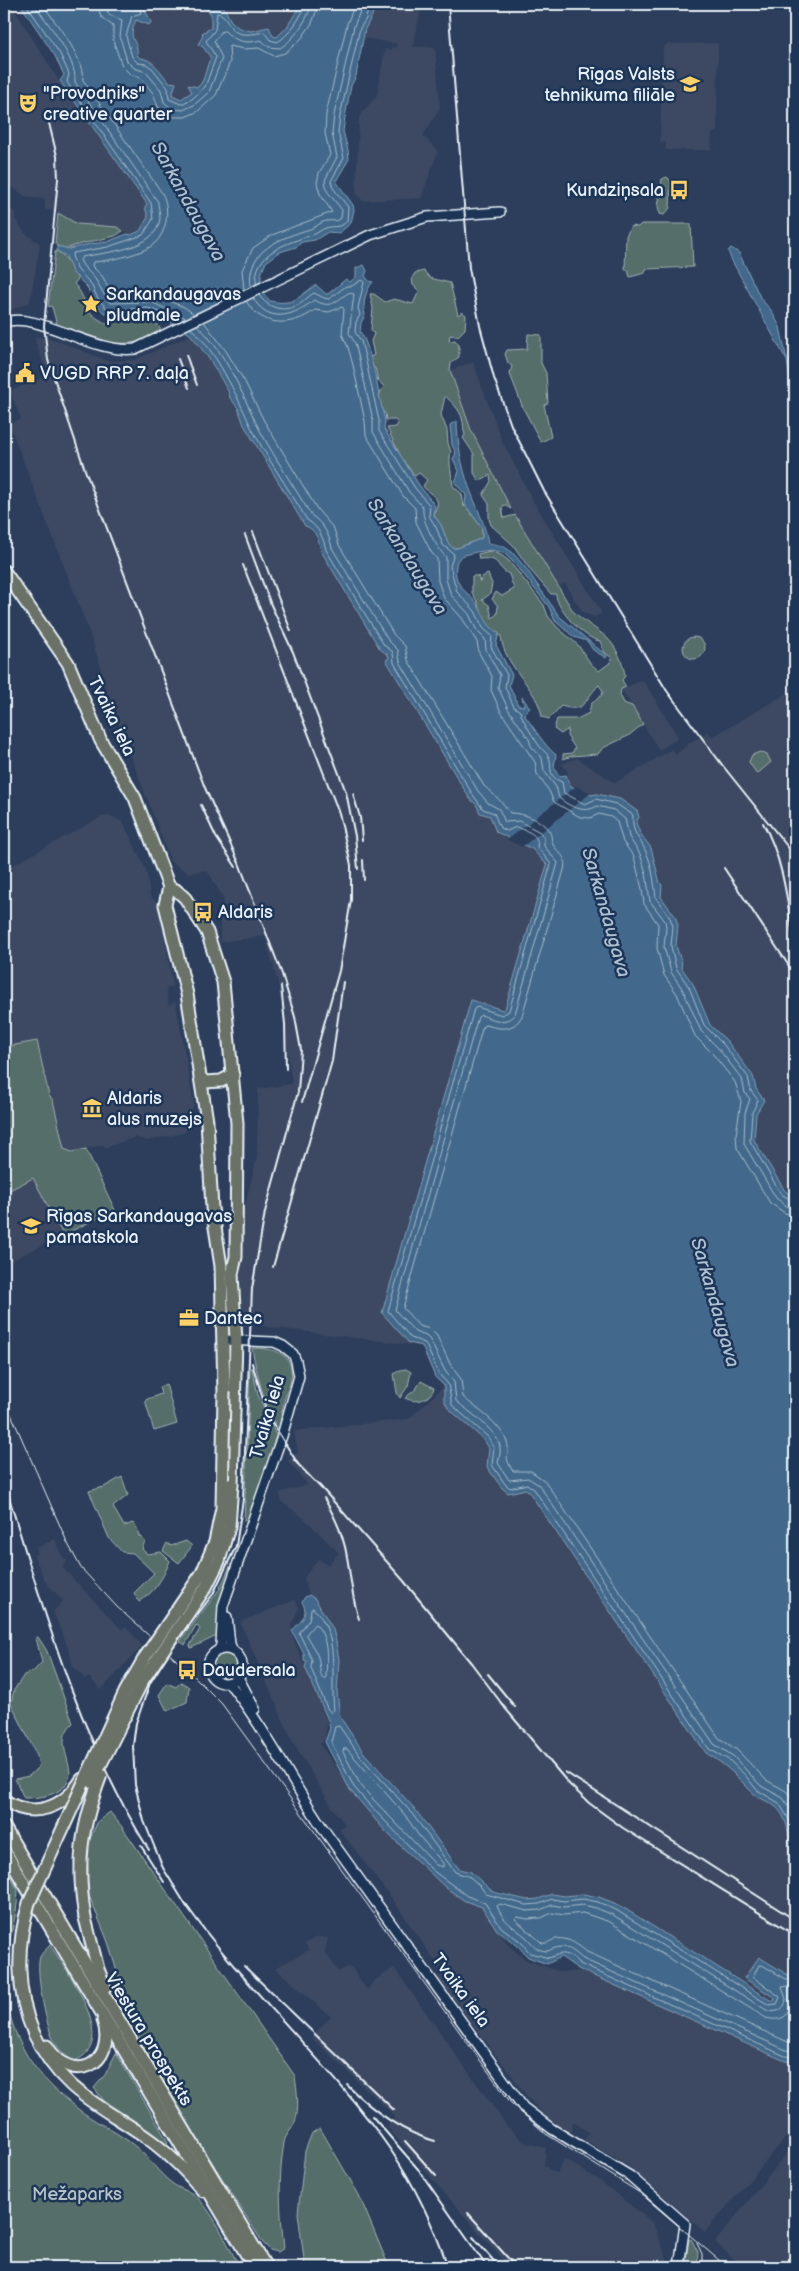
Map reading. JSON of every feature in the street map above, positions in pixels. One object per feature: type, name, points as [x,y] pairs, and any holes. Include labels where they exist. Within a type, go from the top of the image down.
[{"type":"main road","name":"Tvaika iela","points":[[4,571],[68,662],[100,742],[135,798],[169,887],[166,905],[187,994],[207,1120],[212,1208],[221,1266],[223,1340],[229,1392]]},
{"type":"main road","points":[[4,1800],[14,1806],[27,1810],[47,1809],[60,1803],[72,1793],[90,1767],[134,1676],[202,1573],[215,1542],[219,1525],[224,1484],[229,1392],[236,1340],[232,1274],[236,1257],[238,1123],[227,1010],[223,982],[214,951],[207,932],[190,904],[176,890],[169,887]]},
{"type":"main road","points":[[200,1077],[205,1082],[221,1081],[233,1075]]},
{"type":"main road","points":[[98,2007],[106,2034],[105,2047],[98,2061],[81,2068],[64,2065],[51,2053],[37,2033],[26,1969],[29,1928],[34,1910],[98,1769],[143,1680],[206,1586],[222,1552],[229,1527],[229,1392]]},
{"type":"main road","points":[[106,1755],[82,1834],[80,1875],[85,1918],[98,1969],[124,2030]]},
{"type":"main road","points":[[90,1767],[85,1784],[29,1903],[24,1922],[19,1969],[26,2010],[37,2033],[45,2057],[63,2078],[91,2102],[135,2129],[172,2158],[228,2222]]},
{"type":"main road","name":"Viestura prospekts","points":[[4,1827],[98,2007],[254,2267]]},
{"type":"main road","name":"Viestura prospekts","points":[[4,1850],[124,2030],[266,2267]]},
{"type":"street","points":[[4,322],[22,320],[101,346],[120,350],[135,349],[370,235],[427,217],[500,212]]},
{"type":"street","name":"Tvaika iela","points":[[223,1340],[274,1342],[283,1346],[293,1354],[299,1376],[282,1436],[226,1600],[222,1615],[221,1646],[210,1658],[209,1672],[217,1682],[228,1684],[233,1688],[261,1726]]},
{"type":"street","name":"Tvaika iela","points":[[226,1600],[228,1629],[233,1651],[239,1656],[243,1666],[238,1677],[261,1726],[306,1804],[524,2106],[552,2129],[630,2176],[685,2224],[680,2267]]},
{"type":"street","points":[[219,1650],[233,1651]]},
{"type":"street","points":[[228,1684],[238,1677]]},
{"type":"shaded area","points":[[4,4],[11,4],[57,78],[147,205],[145,207],[149,217],[140,231],[131,235],[117,227],[77,224],[58,213],[45,209],[45,199],[29,198],[4,183]]},
{"type":"shaded area","points":[[95,4],[308,4],[278,43],[212,78],[183,105],[164,97]]},
{"type":"shaded area","points":[[375,4],[422,4],[413,47],[435,47],[440,108],[423,136],[438,151],[421,198],[363,201],[356,194],[359,117],[377,95],[385,49],[392,50],[392,47],[396,48],[397,44],[364,38],[366,25],[372,16]]},
{"type":"shaded area","name":"Rīgas Valsts tehnikuma filiāle","points":[[718,43],[717,133],[712,133],[711,150],[666,150],[666,142],[660,142],[663,48],[667,44]]},
{"type":"shaded area","points":[[4,205],[15,212],[15,219],[24,232],[40,244],[30,302],[4,313],[4,273],[10,270],[4,253]]},
{"type":"shaded area","points":[[191,335],[210,360],[244,422],[308,526],[319,540],[321,551],[380,649],[389,655],[386,661],[470,799],[476,804],[480,813],[490,816],[496,832],[532,849],[547,865],[505,1009],[472,1001],[382,1313],[409,1342],[421,1346],[244,1324],[240,1279],[241,1221],[257,1157],[258,1089],[292,1084],[278,983],[265,936],[220,942],[220,910],[224,900],[207,870],[189,873],[171,862],[104,685],[101,668],[89,631],[9,424],[21,419],[10,391],[47,376],[34,337],[53,339],[108,361],[135,360]]},
{"type":"shaded area","points":[[473,362],[502,441],[533,501],[602,613],[595,617],[582,612],[565,583],[559,587],[515,515],[485,460],[471,430],[450,370]]},
{"type":"shaded area","points":[[643,680],[679,738],[659,750],[621,689]]},
{"type":"shaded area","points":[[795,689],[795,1198],[785,1191],[754,1140],[756,1114],[763,1103],[756,1089],[753,1076],[727,1041],[710,1025],[693,984],[681,967],[682,963],[676,946],[678,925],[675,916],[661,897],[662,885],[651,848],[640,833],[631,808],[620,800],[597,794],[590,795],[570,786],[566,777],[568,773],[562,764],[577,758],[615,783],[672,749],[676,755],[689,743],[708,732],[712,737]]},
{"type":"shaded area","points":[[111,816],[123,822],[146,870],[150,896],[159,904],[173,986],[166,989],[168,1001],[169,1005],[175,1002],[176,1004],[194,1105],[187,1121],[189,1128],[183,1133],[147,1141],[135,1137],[105,1148],[104,1145],[72,1152],[64,1149],[53,1100],[49,1096],[37,1041],[4,1047],[4,870],[101,817]]},
{"type":"shaded area","name":"Rīgas Sarkandaugavas pamatskola","points":[[33,1178],[63,1235],[4,1264],[4,1193]]},
{"type":"shaded area","points":[[444,1386],[444,1400],[448,1408],[484,1440],[489,1448],[487,1461],[529,1492],[706,1753],[725,1764],[754,1794],[775,1806],[785,1820],[789,1829],[788,1861],[795,1866],[795,1973],[788,1975],[759,1957],[775,1999],[774,2001],[619,1905],[583,1894],[564,1896],[552,1894],[538,1899],[527,1900],[489,1890],[484,1882],[471,1872],[459,1869],[414,1808],[364,1753],[340,1717],[337,1693],[339,1660],[333,1629],[315,1599],[309,1595],[304,1578],[318,1559],[328,1565],[339,1553],[305,1519],[282,1502],[279,1493],[308,1485],[288,1461],[298,1452],[294,1431],[409,1419]]},
{"type":"shaded area","points":[[55,1539],[61,1555],[67,1561],[62,1567],[121,1629],[126,1627],[142,1646],[101,1690],[89,1677],[85,1679],[73,1666],[69,1650],[53,1612],[63,1601],[45,1581],[34,1555],[38,1553],[36,1548]]},
{"type":"shaded area","points":[[295,1600],[299,1608],[291,1625],[291,1633],[327,1721],[325,1739],[320,1744],[360,1803],[429,1874],[465,1901],[482,1907],[509,1946],[526,1960],[561,1972],[587,1971],[785,2061],[795,2062],[795,2127],[705,2232],[628,2166],[585,2140],[589,2132],[573,2122],[571,2133],[547,2118],[530,2100],[438,1978],[443,1973],[393,1900],[339,1829],[345,1824],[333,1809],[292,1740],[240,1622]]},
{"type":"shaded area","points":[[316,1937],[328,1938],[325,1951],[338,1972],[347,1967],[352,1968],[367,1990],[374,1981],[394,1968],[507,2126],[525,2143],[546,2148],[544,2165],[551,2171],[557,2173],[564,2159],[599,2180],[653,2223],[668,2262],[667,2267],[509,2267],[387,2127],[396,2117],[311,2037],[331,2017],[275,1968],[309,1950],[305,1944]]},
{"type":"shaded area","points":[[795,2143],[795,2267],[742,2267],[715,2242]]},
{"type":"green space","name":"Kundziņsala","points":[[667,177],[671,181],[670,208],[664,215],[660,214],[658,207],[662,179]]},
{"type":"green space","points":[[58,213],[77,224],[117,227],[123,231],[115,236],[66,249],[57,246],[55,243]]},
{"type":"green space","points":[[641,224],[691,224],[693,267],[646,269],[645,273],[630,277],[628,270],[625,270],[626,236],[631,226],[638,227]]},
{"type":"green space","points":[[57,251],[67,260],[78,279],[74,284],[94,316],[107,324],[113,316],[148,313],[157,316],[156,323],[162,331],[139,342],[116,344],[57,325],[52,307],[48,306],[55,252]]},
{"type":"green space","points":[[424,271],[430,278],[450,283],[458,315],[462,312],[466,315],[465,329],[458,336],[450,335],[449,341],[455,340],[459,345],[459,357],[451,363],[450,370],[471,430],[511,509],[504,505],[502,508],[504,518],[515,515],[573,611],[607,638],[621,661],[625,676],[622,680],[626,687],[621,689],[620,695],[624,703],[632,706],[643,724],[628,736],[603,748],[598,754],[572,756],[563,759],[563,754],[572,753],[575,748],[567,736],[568,729],[561,734],[554,729],[557,719],[577,719],[589,713],[591,704],[602,695],[603,691],[599,685],[580,707],[569,708],[561,706],[549,719],[542,717],[534,696],[508,658],[501,636],[487,628],[478,614],[478,603],[472,593],[472,576],[478,576],[480,582],[482,577],[488,574],[492,584],[490,594],[482,600],[489,605],[492,618],[497,614],[498,606],[492,599],[496,592],[502,596],[514,589],[509,574],[495,561],[479,559],[478,554],[490,551],[501,555],[509,561],[544,605],[548,616],[557,627],[578,645],[591,664],[599,671],[611,662],[612,658],[604,652],[600,641],[586,635],[572,622],[557,600],[556,594],[551,594],[531,571],[513,545],[491,525],[489,504],[483,495],[491,481],[490,475],[479,481],[474,473],[474,454],[463,438],[465,435],[463,420],[459,412],[445,396],[441,415],[447,430],[451,452],[450,464],[453,486],[462,494],[464,507],[465,505],[482,528],[482,538],[458,548],[453,548],[448,543],[441,525],[433,514],[437,501],[423,486],[427,480],[419,473],[415,476],[402,459],[387,428],[396,427],[398,423],[395,420],[386,420],[385,413],[377,410],[380,393],[384,386],[378,381],[375,368],[370,366],[367,359],[374,355],[371,341],[374,334],[371,329],[373,308],[370,294],[374,294],[385,302],[394,299],[413,304],[419,291],[413,285],[412,278],[415,273]]},
{"type":"green space","points":[[528,334],[541,335],[541,363],[546,373],[548,403],[544,405],[551,437],[541,442],[523,408],[510,374],[512,366],[508,363],[505,354],[507,350],[527,349]]},
{"type":"green space","points":[[694,637],[702,640],[705,648],[702,656],[694,659],[686,656],[683,648],[686,640]]},
{"type":"green space","points":[[760,752],[767,755],[771,762],[757,774],[749,762],[752,755]]},
{"type":"green space","points":[[37,1041],[49,1096],[53,1100],[64,1149],[72,1152],[86,1149],[115,1210],[63,1235],[33,1178],[4,1193],[4,1047]]},
{"type":"green space","points":[[252,1348],[267,1349],[280,1353],[286,1357],[289,1363],[291,1379],[284,1401],[279,1428],[277,1428],[272,1418],[265,1399]]},
{"type":"green space","points":[[250,1368],[252,1368],[258,1395],[277,1437],[249,1517],[244,1521]]},
{"type":"green space","points":[[406,1369],[411,1372],[408,1386],[400,1398],[397,1393],[394,1374]]},
{"type":"green space","points":[[421,1381],[434,1388],[432,1392],[426,1398],[418,1401],[405,1398],[416,1389]]},
{"type":"green space","points":[[166,1384],[177,1424],[154,1431],[145,1400],[161,1394],[159,1387]]},
{"type":"green space","points":[[122,1477],[128,1495],[113,1507],[124,1526],[133,1523],[137,1528],[139,1536],[145,1541],[142,1549],[147,1554],[161,1552],[170,1561],[158,1584],[150,1594],[139,1602],[134,1593],[154,1573],[133,1553],[122,1552],[109,1538],[89,1491],[104,1487]]},
{"type":"green space","points":[[186,1541],[192,1546],[179,1563],[163,1551],[167,1543],[171,1546]]},
{"type":"green space","points":[[231,1564],[217,1636],[191,1648],[190,1645],[200,1629],[196,1625],[185,1645],[180,1641],[219,1590]]},
{"type":"green space","points":[[38,1637],[47,1651],[73,1723],[65,1735],[64,1741],[70,1773],[68,1780],[59,1791],[45,1796],[24,1798],[15,1779],[29,1776],[39,1766],[37,1756],[11,1703],[14,1690],[24,1675],[34,1671],[42,1662],[36,1638]]},
{"type":"green space","points":[[225,1653],[234,1657],[238,1666],[234,1675],[225,1679],[216,1675],[212,1666],[216,1657]]},
{"type":"green space","points":[[181,1682],[189,1687],[187,1702],[167,1711],[159,1695],[167,1683],[176,1687]]},
{"type":"green space","points":[[110,1812],[295,2076],[298,2099],[297,2111],[295,2122],[285,2140],[281,2169],[280,2196],[284,2248],[278,2252],[270,2250],[263,2243],[150,2064],[128,2008],[108,1942],[86,1888],[86,1847],[98,1821]]},
{"type":"green space","name":"Mežaparks","points":[[4,1865],[18,1890],[16,1913],[6,1959],[5,1983],[12,2023],[28,2056],[38,2072],[66,2099],[82,2112],[141,2151],[168,2180],[193,2194],[213,2218],[240,2267],[4,2267]]},
{"type":"green space","points":[[50,1945],[77,1987],[86,2005],[91,2023],[93,2039],[87,2052],[74,2061],[62,2052],[55,2042],[44,2010],[39,1964],[41,1955]]},
{"type":"green space","points":[[116,2053],[168,2142],[164,2144],[112,2111],[94,2088],[105,2075]]},
{"type":"green space","points":[[320,2128],[359,2195],[389,2267],[305,2267],[298,2213],[305,2151],[312,2133]]},
{"type":"green space","points":[[691,2239],[698,2252],[697,2267],[685,2267],[689,2240]]},
{"type":"water","name":"Sarkandaugava","points":[[20,4],[109,4],[121,7],[125,4],[142,4],[151,22],[149,25],[136,20],[133,27],[132,37],[137,55],[153,63],[169,82],[176,83],[172,95],[181,99],[192,92],[188,85],[198,87],[201,84],[211,58],[203,47],[198,44],[203,36],[202,33],[211,28],[211,14],[204,7],[192,4],[222,4],[231,21],[239,28],[251,31],[269,27],[273,36],[277,37],[287,27],[301,4],[375,4],[372,16],[365,29],[356,76],[351,86],[345,117],[343,131],[349,159],[336,181],[353,205],[354,210],[351,223],[339,233],[328,232],[315,240],[302,242],[296,247],[280,252],[266,262],[261,274],[263,293],[270,301],[285,302],[295,299],[316,285],[328,294],[346,279],[350,282],[356,277],[356,268],[364,265],[367,271],[365,276],[369,281],[373,282],[365,297],[365,315],[361,323],[360,332],[368,348],[371,360],[385,421],[384,429],[419,485],[435,506],[433,514],[441,525],[448,543],[453,548],[458,548],[482,538],[482,528],[465,505],[466,495],[455,483],[459,471],[453,459],[456,453],[452,445],[450,425],[457,421],[464,471],[483,522],[488,543],[503,546],[512,552],[525,567],[559,616],[607,656],[606,658],[593,650],[587,641],[574,637],[555,621],[549,607],[517,566],[504,553],[491,550],[476,552],[461,556],[457,561],[456,577],[462,588],[476,603],[485,620],[499,633],[496,645],[512,675],[509,685],[518,705],[524,706],[522,697],[530,708],[525,716],[543,742],[556,755],[554,767],[559,776],[566,775],[570,786],[590,795],[597,794],[620,799],[637,811],[639,817],[636,823],[640,833],[651,848],[662,885],[661,897],[675,916],[678,925],[676,946],[682,963],[681,967],[693,984],[710,1025],[727,1041],[753,1076],[756,1089],[764,1100],[756,1114],[754,1140],[785,1191],[795,1198],[795,1866],[788,1862],[787,1825],[781,1813],[776,1807],[755,1795],[726,1767],[706,1753],[529,1492],[526,1489],[508,1493],[502,1488],[487,1467],[489,1448],[484,1440],[448,1408],[444,1400],[444,1386],[435,1377],[422,1346],[409,1343],[382,1313],[471,1000],[505,1009],[547,865],[532,849],[496,832],[490,816],[480,813],[476,804],[470,799],[386,660],[389,658],[388,655],[380,649],[321,551],[316,536],[312,530],[305,526],[244,425],[238,408],[230,398],[210,360],[191,335],[175,324],[149,313],[113,316],[103,312],[93,300],[87,287],[72,272],[66,256],[57,251],[57,246],[69,249],[107,242],[140,231],[148,217],[145,207],[147,204],[60,81],[64,75],[55,56]]},
{"type":"water","points":[[731,248],[739,253],[761,299],[771,310],[780,327],[786,356],[795,363],[795,394],[790,380],[787,361],[732,261],[728,251]]},
{"type":"water","points":[[309,1595],[315,1599],[333,1629],[339,1660],[337,1693],[340,1717],[364,1753],[414,1808],[459,1869],[471,1872],[493,1892],[527,1900],[538,1899],[552,1894],[565,1896],[583,1894],[599,1897],[619,1905],[770,2000],[774,2001],[775,1998],[744,1978],[759,1957],[788,1975],[795,1973],[795,2062],[785,2061],[578,1969],[561,1957],[547,1964],[528,1957],[518,1946],[497,1930],[482,1907],[465,1901],[446,1888],[386,1832],[350,1790],[325,1742],[330,1728],[328,1720],[305,1667],[307,1661],[304,1660],[304,1654],[292,1631],[303,1618],[305,1611],[302,1602]]},
{"type":"pier","points":[[576,786],[591,793],[522,847],[507,840]]},
{"type":"tram line","points":[[4,1398],[68,1544],[81,1568],[117,1607],[194,1676],[222,1704],[511,2103],[546,2134],[640,2193],[727,2267]]},
{"type":"tram line","points":[[697,2243],[702,2254],[702,2267]]},
{"type":"railway","points":[[448,4],[469,268],[480,326],[494,378],[511,425],[544,491],[667,691],[723,766],[795,856]]},
{"type":"railway","points":[[47,115],[57,156],[58,179],[44,326],[48,360],[85,470],[205,788],[239,863],[282,974],[295,1017],[301,1050],[298,1092],[265,1212],[252,1289],[243,1499],[236,1546],[213,1594],[170,1651],[150,1683],[136,1723],[133,1746],[135,1785],[144,1821],[163,1868],[187,1907]]},
{"type":"railway","points":[[186,355],[197,385]]},
{"type":"railway","points":[[178,359],[189,388]]},
{"type":"railway","points":[[253,532],[291,631]]},
{"type":"railway","points":[[245,535],[271,605],[293,652],[346,792],[355,836],[358,869]]},
{"type":"railway","points":[[243,565],[339,813],[351,865],[351,900],[339,971],[302,1102]]},
{"type":"railway","points":[[353,794],[360,817],[362,840]]},
{"type":"railway","points":[[201,805],[216,837],[236,867]]},
{"type":"railway","points":[[763,823],[781,868],[795,948]]},
{"type":"railway","points":[[363,860],[364,880]]},
{"type":"railway","points":[[724,868],[795,975]]},
{"type":"railway","points":[[273,1267],[332,1061],[343,982]]},
{"type":"railway","points":[[281,986],[285,1024],[286,1069]]},
{"type":"railway","points":[[252,1363],[268,1416],[298,1464]]},
{"type":"railway","points":[[294,1460],[323,1490]]},
{"type":"railway","points":[[4,1481],[48,1624],[82,1717],[124,1807],[149,1850]]},
{"type":"railway","points":[[319,1485],[403,1580],[472,1664],[505,1708],[569,1784],[589,1803],[623,1828],[795,1935]]},
{"type":"railway","points":[[324,1498],[344,1541],[353,1596],[359,1619]]},
{"type":"railway","points":[[488,1674],[515,1707]]},
{"type":"railway","points":[[565,1772],[795,1920]]},
{"type":"railway","points":[[141,1846],[164,1882]]},
{"type":"railway","points":[[184,1902],[208,1935],[316,2057],[368,2119],[392,2152],[424,2208],[448,2267]]},
{"type":"railway","points":[[244,1966],[394,2110]]},
{"type":"railway","points":[[347,2085],[388,2119],[410,2132],[435,2141]]},
{"type":"railway","points":[[372,2116],[418,2169],[487,2267]]},
{"type":"railway","points":[[405,2141],[436,2176]]},
{"type":"railway","points":[[468,2213],[516,2267]]},
{"type":"railway","points":[[473,2237],[499,2267]]},
{"type":"place","name":"Rīgas Valsts tehnikuma filiāle","points":[[690,84]]},
{"type":"place","name":"\"Provodņiks\" creative quarter","points":[[28,103]]},
{"type":"place","name":"Kundziņsala","points":[[679,190]]},
{"type":"place","name":"Sarkandaugavas pludmale","points":[[91,304]]},
{"type":"place","name":"VUGD RRP 7. daļa","points":[[25,373]]},
{"type":"place","name":"Aldaris","points":[[203,912]]},
{"type":"place","name":"Aldaris alus muzejs","points":[[92,1108]]},
{"type":"place","name":"Rīgas Sarkandaugavas pamatskola","points":[[31,1226]]},
{"type":"place","name":"Dantec","points":[[189,1318]]},
{"type":"place","name":"Daudersala","points":[[187,1670]]}]
